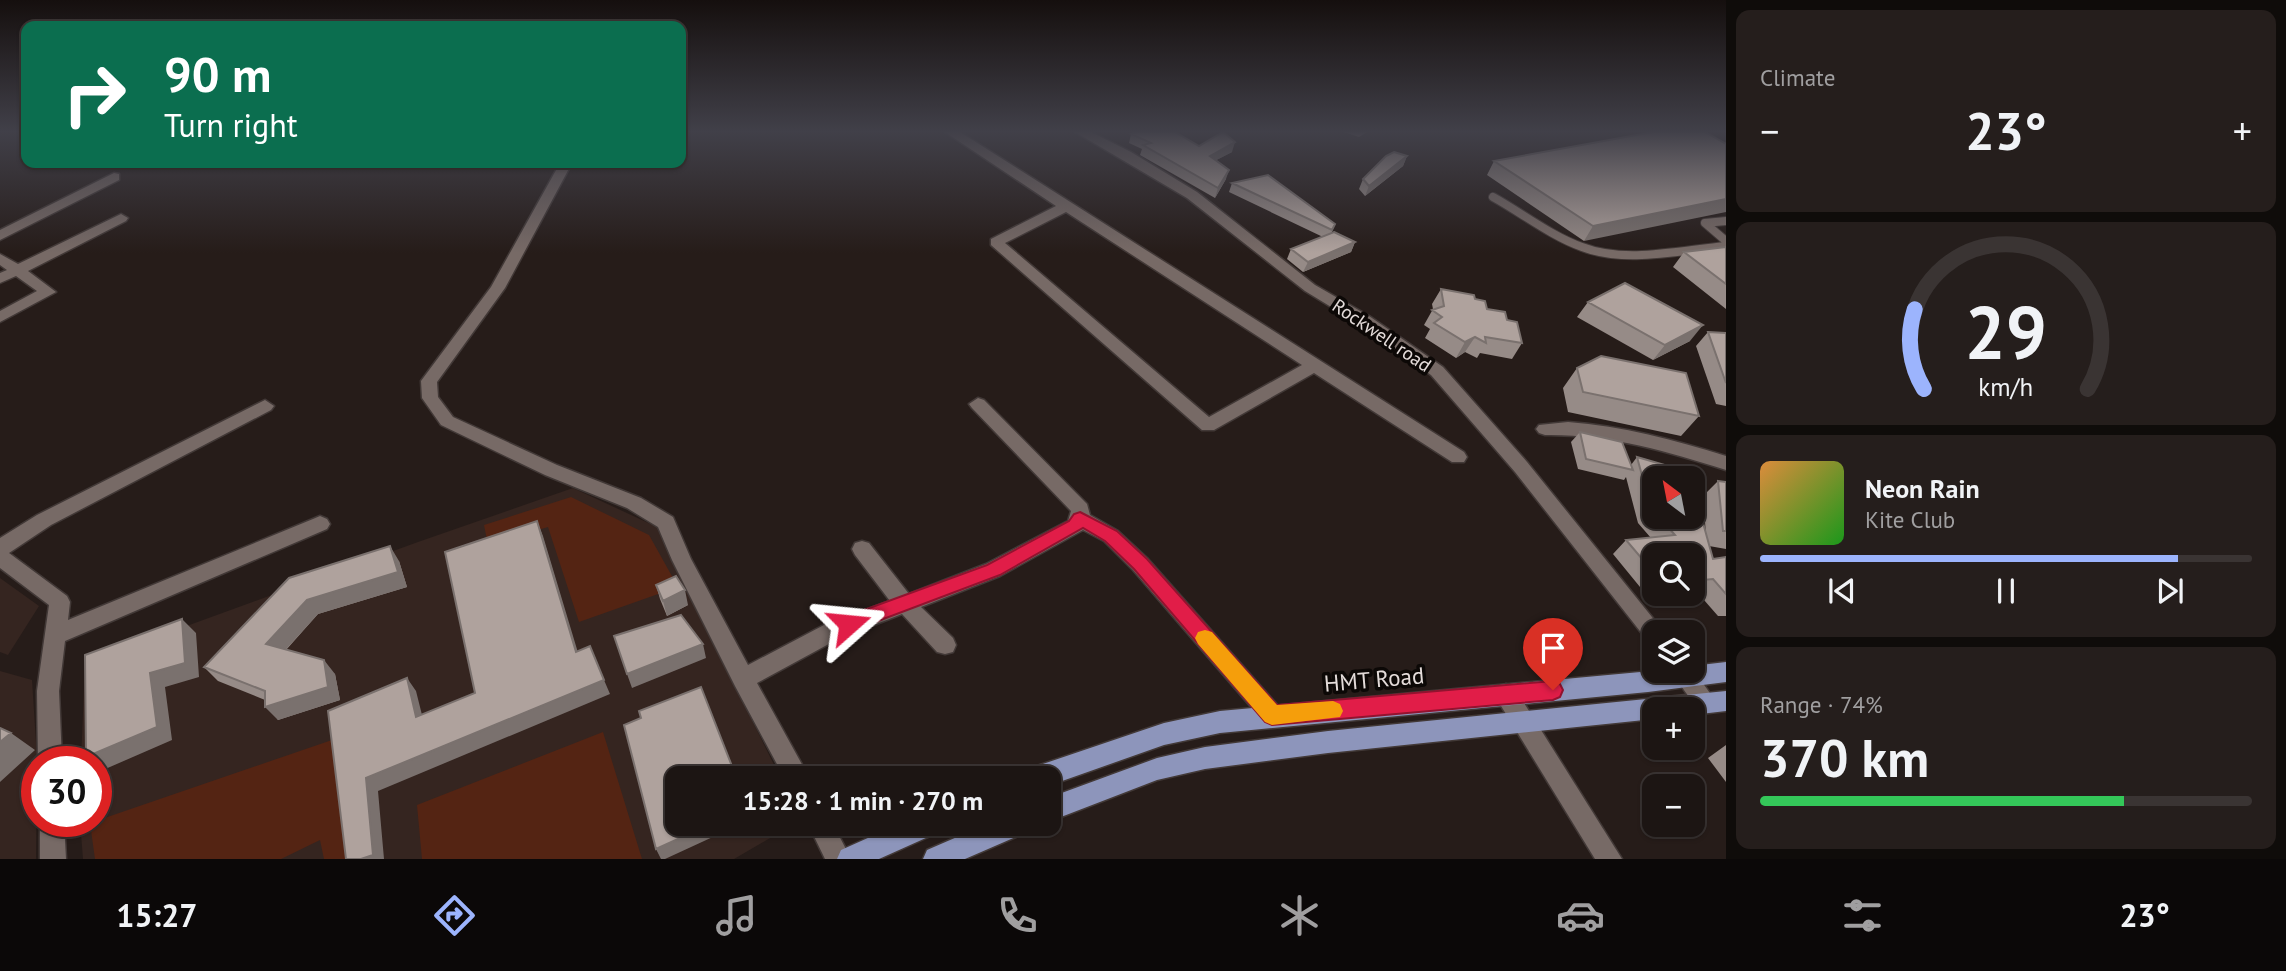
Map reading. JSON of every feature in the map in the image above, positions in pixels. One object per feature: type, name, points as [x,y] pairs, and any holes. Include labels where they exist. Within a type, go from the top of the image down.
[{"type":"main road","name":"HMT Road","points":[[1705,673],[1726,672]]},
{"type":"main road","name":"HMT Road","points":[[1061,770],[1164,734],[1220,722],[1642,679]]},
{"type":"main road","points":[[1061,805],[1157,769],[1205,758],[1328,742],[1716,702]]},
{"type":"main road","points":[[850,859],[901,836]]},
{"type":"main road","points":[[936,859],[989,836]]},
{"type":"street","points":[[561,172],[498,288],[429,381],[430,398],[447,421],[551,470],[634,503],[666,522],[682,560],[791,766]]},
{"type":"street","points":[[1013,172],[1458,457]]},
{"type":"street","name":"Rockwell road","points":[[1155,172],[1192,195],[1310,288],[1364,320],[1437,371],[1521,467],[1644,620]]},
{"type":"street","points":[[0,236],[114,177]]},
{"type":"street","points":[[1066,206],[996,242],[1208,426],[1315,365]]},
{"type":"street","points":[[0,279],[121,218]]},
{"type":"street","points":[[0,258],[48,292],[0,317]]},
{"type":"street","points":[[743,678],[831,632],[993,570],[1075,526],[1080,519],[1080,509],[978,404]]},
{"type":"street","points":[[0,548],[44,520],[265,406]]},
{"type":"street","points":[[1545,429],[1572,427],[1660,443],[1726,463]]},
{"type":"street","points":[[1080,519],[1111,536],[1140,564],[1272,715]]},
{"type":"street","points":[[56,635],[320,524]]},
{"type":"street","points":[[862,549],[905,604],[945,645]]},
{"type":"street","points":[[0,557],[60,602],[48,691],[50,746]]},
{"type":"street","points":[[1694,683],[1716,702]]},
{"type":"street","points":[[1506,694],[1609,859]]},
{"type":"street","points":[[826,836],[838,859]]},
{"type":"street","points":[[52,837],[53,859]]},
{"type":"lane","points":[[1493,197],[1596,253],[1617,254],[1726,243]]},
{"type":"lane","points":[[1726,220],[1705,223],[1726,243]]},
{"type":"shaded area","points":[[573,488],[657,527],[775,766],[665,766],[665,836],[773,836],[734,859],[83,859],[81,837],[112,837],[112,746],[82,746],[85,663]]},
{"type":"shaded area","points":[[571,497],[649,535],[678,587],[579,622],[548,527],[488,545],[484,525]]},
{"type":"shaded area","points":[[0,578],[39,606],[8,655],[0,652]]},
{"type":"shaded area","points":[[0,671],[32,680],[36,746],[21,746],[21,837],[36,837],[36,859],[0,859]]},
{"type":"shaded area","points":[[603,732],[642,859],[422,859],[417,805]]},
{"type":"shaded area","points":[[332,740],[347,859],[324,859],[320,840],[281,859],[95,859],[92,837],[112,837],[112,815]]},
{"type":"building","points":[[1190,172],[1228,172],[1218,188]]},
{"type":"building","points":[[1370,172],[1387,172],[1369,186],[1363,179]]},
{"type":"building","points":[[1511,172],[1726,172],[1726,199],[1593,226]]},
{"type":"building","points":[[1268,175],[1335,224],[1332,230],[1232,183]]},
{"type":"building","points":[[1334,232],[1355,242],[1308,262],[1291,249]]},
{"type":"building","points":[[1726,247],[1726,284],[1684,252]]},
{"type":"building","points":[[1625,283],[1703,325],[1665,345],[1588,302]]},
{"type":"building","points":[[1441,289],[1474,295],[1475,299],[1485,301],[1487,309],[1505,312],[1507,320],[1517,322],[1522,343],[1485,337],[1486,343],[1475,337],[1465,342],[1434,323],[1442,317],[1432,310],[1444,306]]},
{"type":"building","points":[[1708,332],[1726,333],[1726,383]]},
{"type":"building","points":[[1601,356],[1686,373],[1699,416],[1583,392],[1577,368]]},
{"type":"building","points":[[1580,432],[1622,442],[1633,470],[1586,459]]},
{"type":"building","points":[[1637,457],[1668,466],[1642,466],[1642,476]]},
{"type":"building","points":[[1718,481],[1726,482],[1726,531],[1723,531]]},
{"type":"building","points":[[537,521],[576,652],[590,646],[604,680],[366,778],[373,855],[361,859],[346,859],[328,711],[407,678],[416,717],[475,693],[445,552]]},
{"type":"building","points":[[1670,529],[1705,529],[1713,559],[1726,557],[1726,594],[1713,579],[1705,580],[1705,543],[1642,543],[1642,559],[1626,540],[1675,535]]},
{"type":"building","points":[[390,546],[398,572],[307,600],[266,644],[324,660],[328,687],[265,707],[265,691],[204,667],[289,578]]},
{"type":"building","points":[[676,576],[685,590],[663,601],[656,585]]},
{"type":"building","points":[[681,615],[703,644],[627,674],[614,636]]},
{"type":"building","points":[[182,619],[185,663],[150,673],[157,727],[112,746],[86,746],[85,655]]},
{"type":"building","points":[[701,687],[732,766],[665,766],[665,836],[685,836],[656,849],[624,725],[641,718],[639,711]]},
{"type":"building","points":[[0,728],[11,733],[0,742]]},
{"type":"slow traffic","points":[[1205,638],[1272,715],[1333,711]]},
{"type":"route","points":[[849,624],[993,570],[1075,526],[1080,519],[1111,536],[1140,564],[1272,715],[1553,690]]}]
